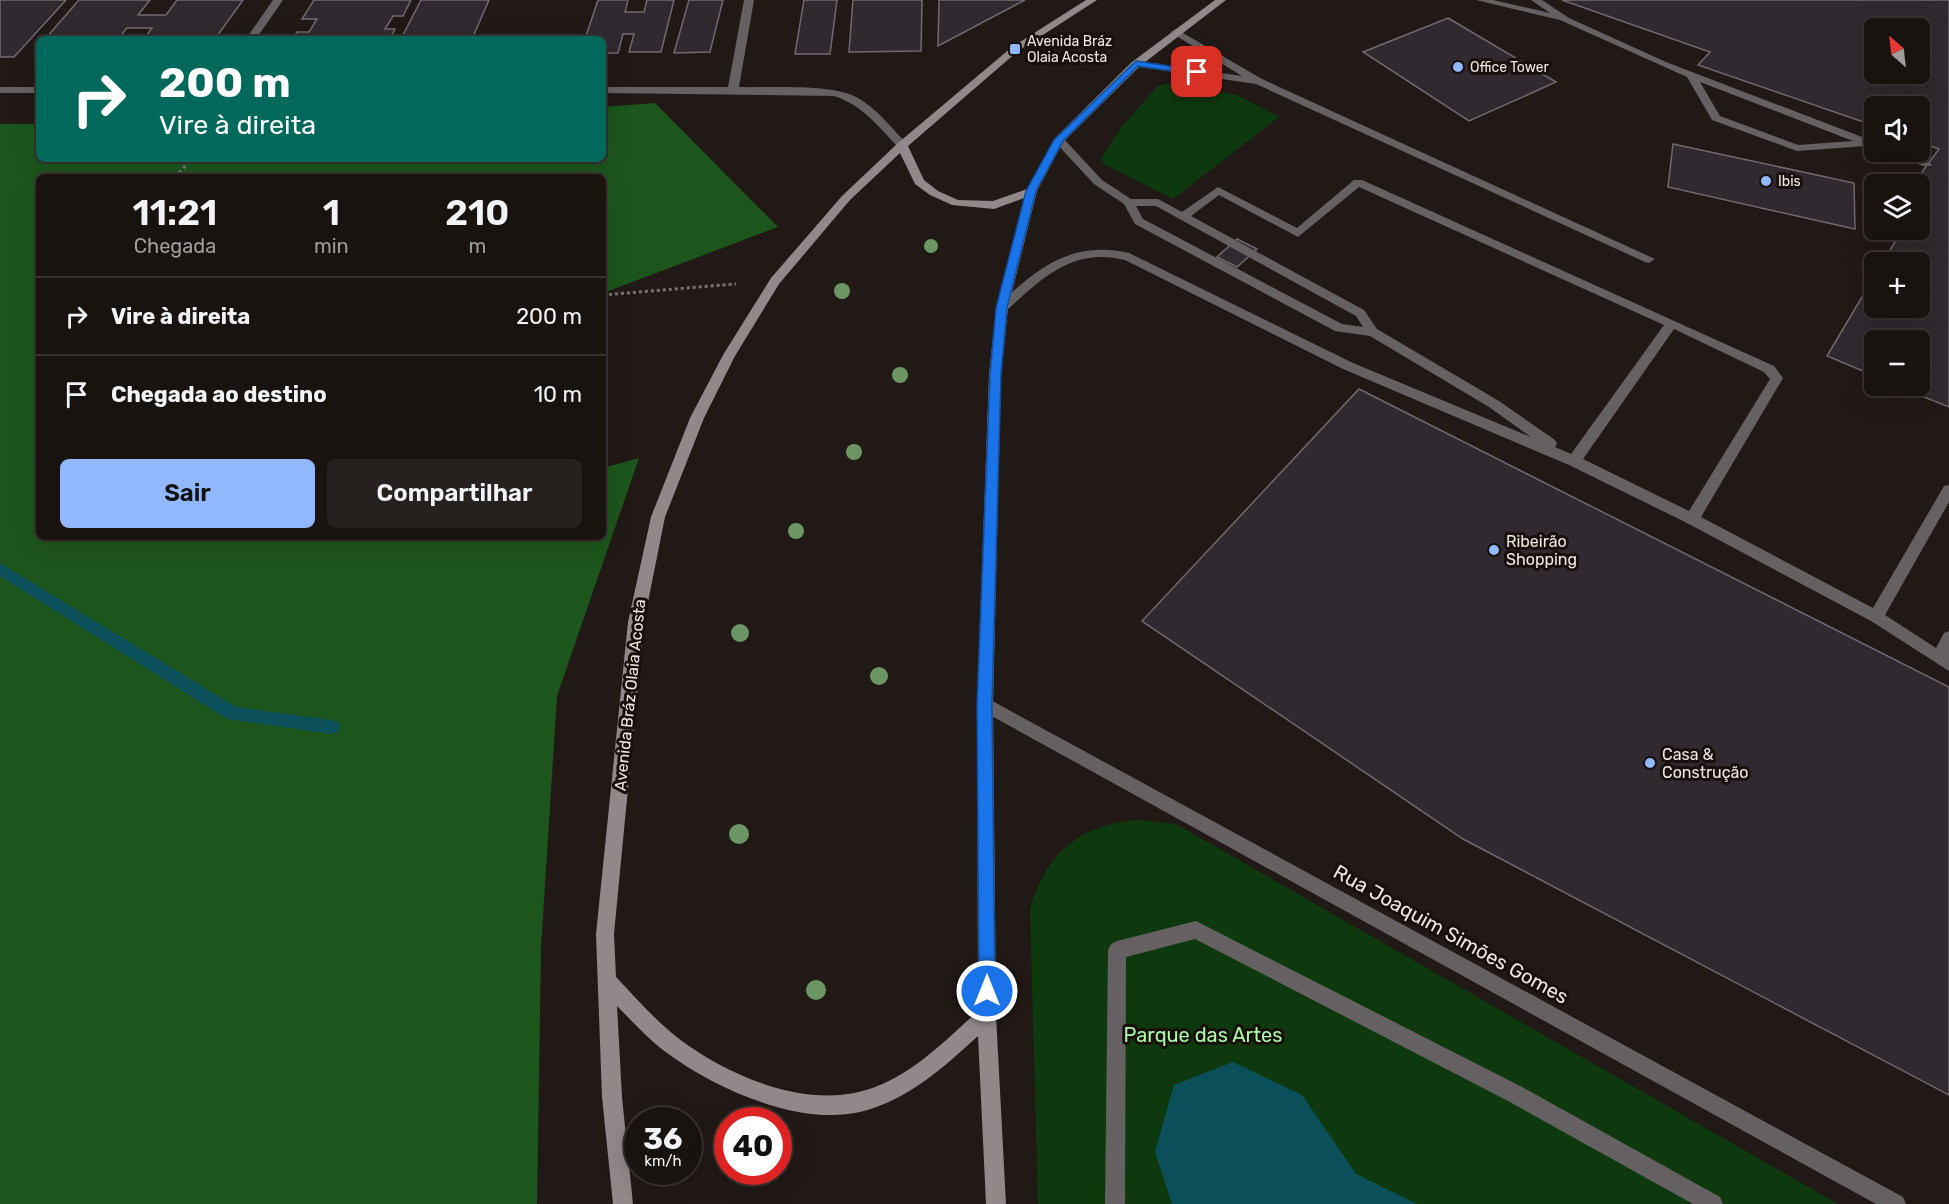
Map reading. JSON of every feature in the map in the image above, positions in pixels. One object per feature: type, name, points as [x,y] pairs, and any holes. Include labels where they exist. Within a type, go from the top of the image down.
[{"type":"street","points":[[253,36],[279,0]]},
{"type":"street","points":[[733,90],[749,0]]},
{"type":"street","name":"Avenida Bráz Olaia Acosta","points":[[623,1204],[612,1097],[605,934],[636,622],[658,517],[697,418],[729,355],[776,281],[846,198],[902,145],[1015,49],[1092,0]]},
{"type":"street","points":[[996,1204],[987,1015],[985,704],[996,375],[1002,308],[1031,191],[1059,140],[1136,63],[1221,0]]},
{"type":"street","points":[[1481,0],[1566,20],[1691,75],[1864,142]]},
{"type":"street","points":[[1513,0],[1552,9]]},
{"type":"street","points":[[1536,0],[1566,20]]},
{"type":"street","points":[[1176,32],[1258,81],[1649,259]]},
{"type":"street","points":[[1136,63],[1258,81]]},
{"type":"street","points":[[1691,75],[1716,118],[1797,148],[1864,145]]},
{"type":"street","points":[[0,90],[36,90]]},
{"type":"street","points":[[606,90],[835,93],[853,99],[868,109],[902,145],[919,182],[934,193],[956,203],[994,205],[1031,191]]},
{"type":"street","points":[[1059,140],[1098,182],[1128,202],[1139,220],[1339,328],[1372,332],[1494,404],[1574,461]]},
{"type":"street","points":[[1918,162],[1927,165]]},
{"type":"street","points":[[1184,216],[1218,190],[1298,233],[1358,182],[1769,369],[1777,378],[1692,519]]},
{"type":"street","points":[[1128,202],[1158,203],[1184,216],[1360,313],[1372,332]]},
{"type":"street","points":[[1002,308],[1038,275],[1073,258],[1101,252],[1129,257],[1348,366],[1574,461],[1692,519],[1876,617],[1944,661],[1949,638]]},
{"type":"street","points":[[1574,461],[1672,323]]},
{"type":"street","points":[[1876,617],[1949,490]]},
{"type":"street","name":"Rua Joaquim Simões Gomes","points":[[985,704],[1896,1204]]},
{"type":"street","points":[[1115,1204],[1117,950],[1196,930],[1515,1094],[1713,1204]]},
{"type":"street","points":[[607,981],[649,1026],[675,1047],[738,1083],[770,1095],[823,1104],[859,1103],[886,1092],[911,1078],[945,1053],[987,1015]]},
{"type":"path","points":[[178,174],[189,162]]},
{"type":"path","points":[[606,295],[776,281]]},
{"type":"green space","points":[[1170,83],[1237,95],[1279,117],[1173,199],[1104,164],[1101,158],[1123,125],[1158,86]]},
{"type":"green space","points":[[655,103],[778,227],[606,292],[606,174],[36,174],[36,540],[606,540],[606,467],[639,458],[557,696],[541,948],[537,1204],[0,1204],[0,124],[36,124],[36,162],[606,162],[606,107]]},
{"type":"green space","name":"Parque das Artes","points":[[1137,820],[1176,824],[1838,1204],[1038,1204],[1030,909],[1045,872],[1068,845],[1098,828]]},
{"type":"water","points":[[1233,1062],[1302,1095],[1356,1174],[1417,1204],[1172,1204],[1155,1152],[1174,1085]]},
{"type":"building","points":[[0,0],[66,0],[14,57],[0,57]]},
{"type":"building","points":[[79,0],[150,0],[138,15],[166,15],[177,0],[243,0],[217,36],[146,36],[152,28],[127,28],[120,36],[48,36]]},
{"type":"building","points":[[314,0],[411,0],[403,16],[393,16],[385,29],[395,29],[392,36],[295,36],[297,32],[309,32],[317,19],[302,19]]},
{"type":"building","points":[[421,0],[489,0],[473,36],[403,36]]},
{"type":"building","points":[[598,0],[628,0],[625,12],[644,12],[647,0],[674,0],[661,52],[629,52],[634,34],[623,34],[618,53],[606,53],[606,36],[586,36]]},
{"type":"building","points":[[689,0],[723,0],[710,52],[674,53]]},
{"type":"building","points":[[804,0],[837,0],[830,54],[795,54]]},
{"type":"building","points":[[853,0],[922,0],[921,51],[849,52]]},
{"type":"building","points":[[939,0],[1025,0],[938,46]]},
{"type":"building","points":[[1562,0],[1949,0],[1949,407],[1922,396],[1930,396],[1930,330],[1864,330],[1864,371],[1827,356],[1864,294],[1864,318],[1930,318],[1930,252],[1889,252],[1896,240],[1930,240],[1930,174],[1920,174],[1939,149],[1930,146],[1930,96],[1864,96],[1864,122],[1698,65],[1710,52]]},
{"type":"building","name":"Office Tower","points":[[1448,18],[1556,82],[1469,121],[1363,52]]},
{"type":"building","points":[[1673,144],[1854,183],[1855,229],[1668,187]]},
{"type":"building","points":[[1237,239],[1257,249],[1237,267],[1217,257]]},
{"type":"building","name":"Casa & Construção","points":[[1359,389],[1949,687],[1949,1095],[1463,839],[1142,621]]},
{"type":"waterway","points":[[0,569],[233,714],[332,727]]},
{"type":"place","name":"Avenida Bráz Olaia Acosta","points":[[1015,49]]},
{"type":"place","name":"Office Tower","points":[[1458,67]]},
{"type":"place","name":"Ibis","points":[[1766,181]]},
{"type":"place","name":"Ribeirão Shopping","points":[[1494,550]]},
{"type":"place","name":"Casa & Construção","points":[[1650,763]]},
{"type":"route","points":[[987,991],[985,704],[996,375],[1002,308],[1031,191],[1059,140],[1136,63],[1197,72]]}]
